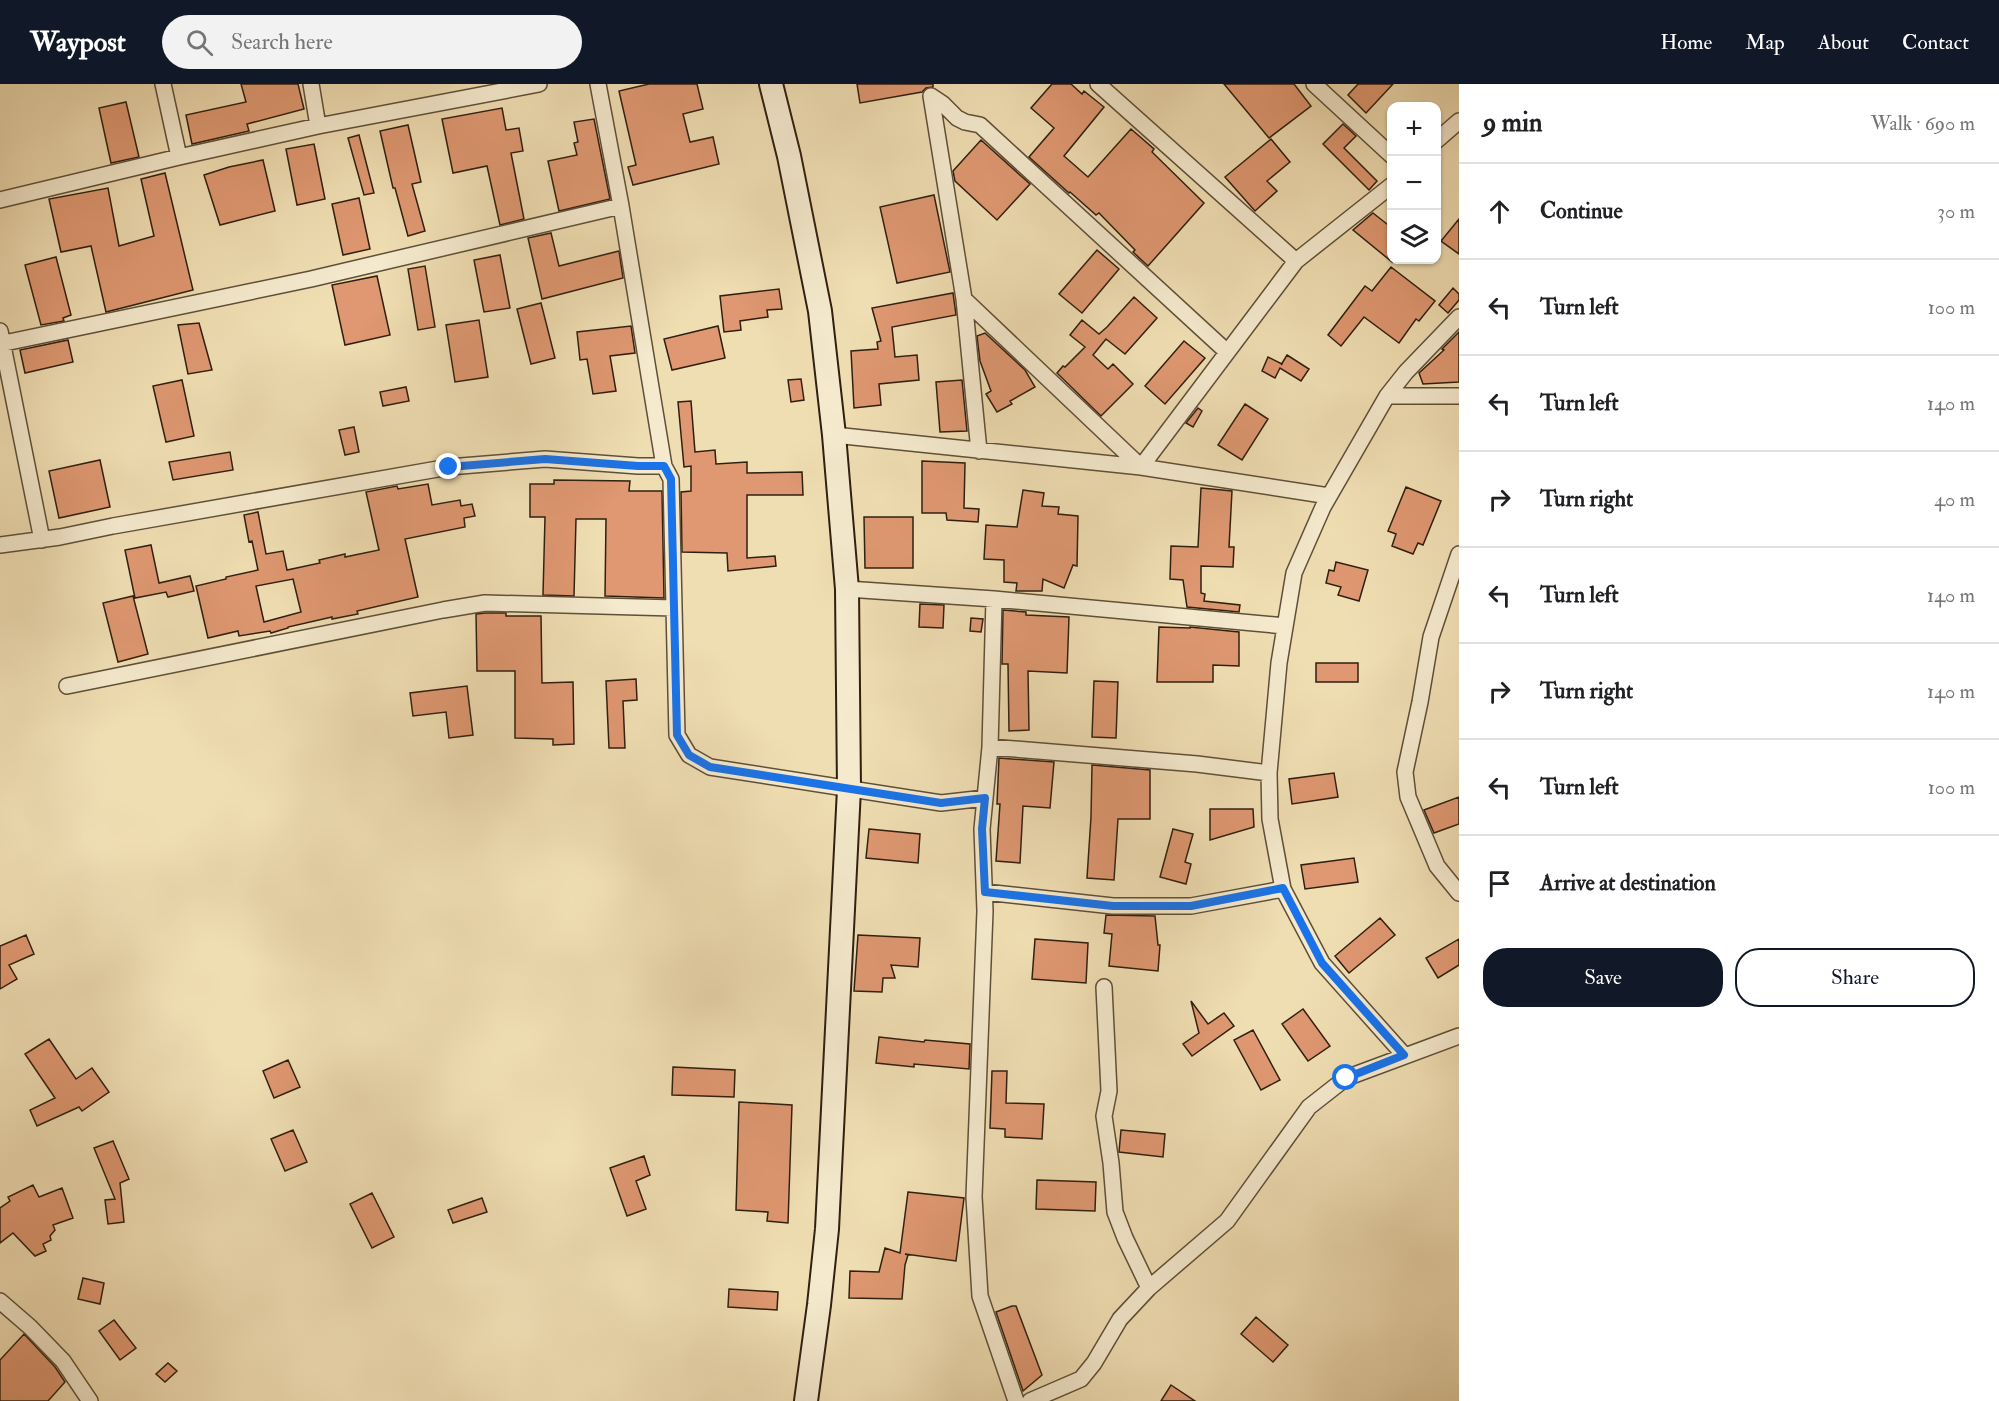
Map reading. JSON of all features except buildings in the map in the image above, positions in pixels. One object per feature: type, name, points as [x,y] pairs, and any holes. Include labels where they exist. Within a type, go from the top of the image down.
[{"type":"main road","points":[[771,84],[789,156],[820,311],[834,435],[847,589],[849,789],[827,1229],[806,1401]]},
{"type":"street","points":[[163,84],[179,157]]},
{"type":"street","points":[[311,84],[318,126]]},
{"type":"street","points":[[0,200],[318,126],[539,84]]},
{"type":"street","points":[[598,84],[621,206],[664,466],[671,479],[677,735],[689,755],[710,767],[941,803],[985,798]]},
{"type":"street","points":[[1098,84],[1296,261]]},
{"type":"street","points":[[1314,84],[1387,151]]},
{"type":"street","points":[[930,90],[964,299],[979,451]]},
{"type":"street","points":[[930,90],[957,118],[980,125],[1226,351]]},
{"type":"street","points":[[1441,137],[1459,121]]},
{"type":"street","points":[[1141,467],[1226,351],[1296,261],[1387,189]]},
{"type":"street","points":[[42,540],[1,340],[311,279],[621,206]]},
{"type":"street","points":[[964,299],[1141,467]]},
{"type":"street","points":[[1404,1055],[1322,963],[1283,888],[1270,819],[1269,773],[1285,626],[1294,573],[1329,496],[1387,396],[1406,372],[1459,317]]},
{"type":"street","points":[[1387,396],[1459,396]]},
{"type":"street","points":[[834,435],[1141,467],[1329,496]]},
{"type":"street","points":[[0,545],[42,540],[449,467],[545,459],[664,466]]},
{"type":"street","points":[[1459,554],[1431,637],[1405,772],[1408,797],[1437,866],[1459,893]]},
{"type":"street","points":[[847,589],[994,599],[1285,626]]},
{"type":"street","points":[[994,599],[990,747],[982,829],[985,911],[974,1197],[980,1296],[1016,1401]]},
{"type":"street","points":[[67,686],[443,609],[485,603],[674,608]]},
{"type":"street","points":[[990,747],[1197,764],[1269,773]]},
{"type":"street","points":[[985,892],[1113,906],[1191,906],[1283,888]]},
{"type":"street","points":[[1104,987],[1109,1091],[1104,1116],[1115,1212],[1149,1288]]},
{"type":"street","points":[[1030,1401],[1081,1379],[1094,1363],[1120,1319],[1149,1288],[1227,1221],[1309,1107],[1346,1078],[1459,1036]]},
{"type":"street","points":[[0,1301],[30,1327],[63,1361],[90,1401]]},
{"type":"route","points":[[449,467],[545,459],[664,466],[671,479],[677,735],[689,755],[710,767],[941,803],[985,798],[982,829],[985,892],[1113,906],[1191,906],[1283,888],[1322,963],[1404,1055],[1346,1078]]}]
